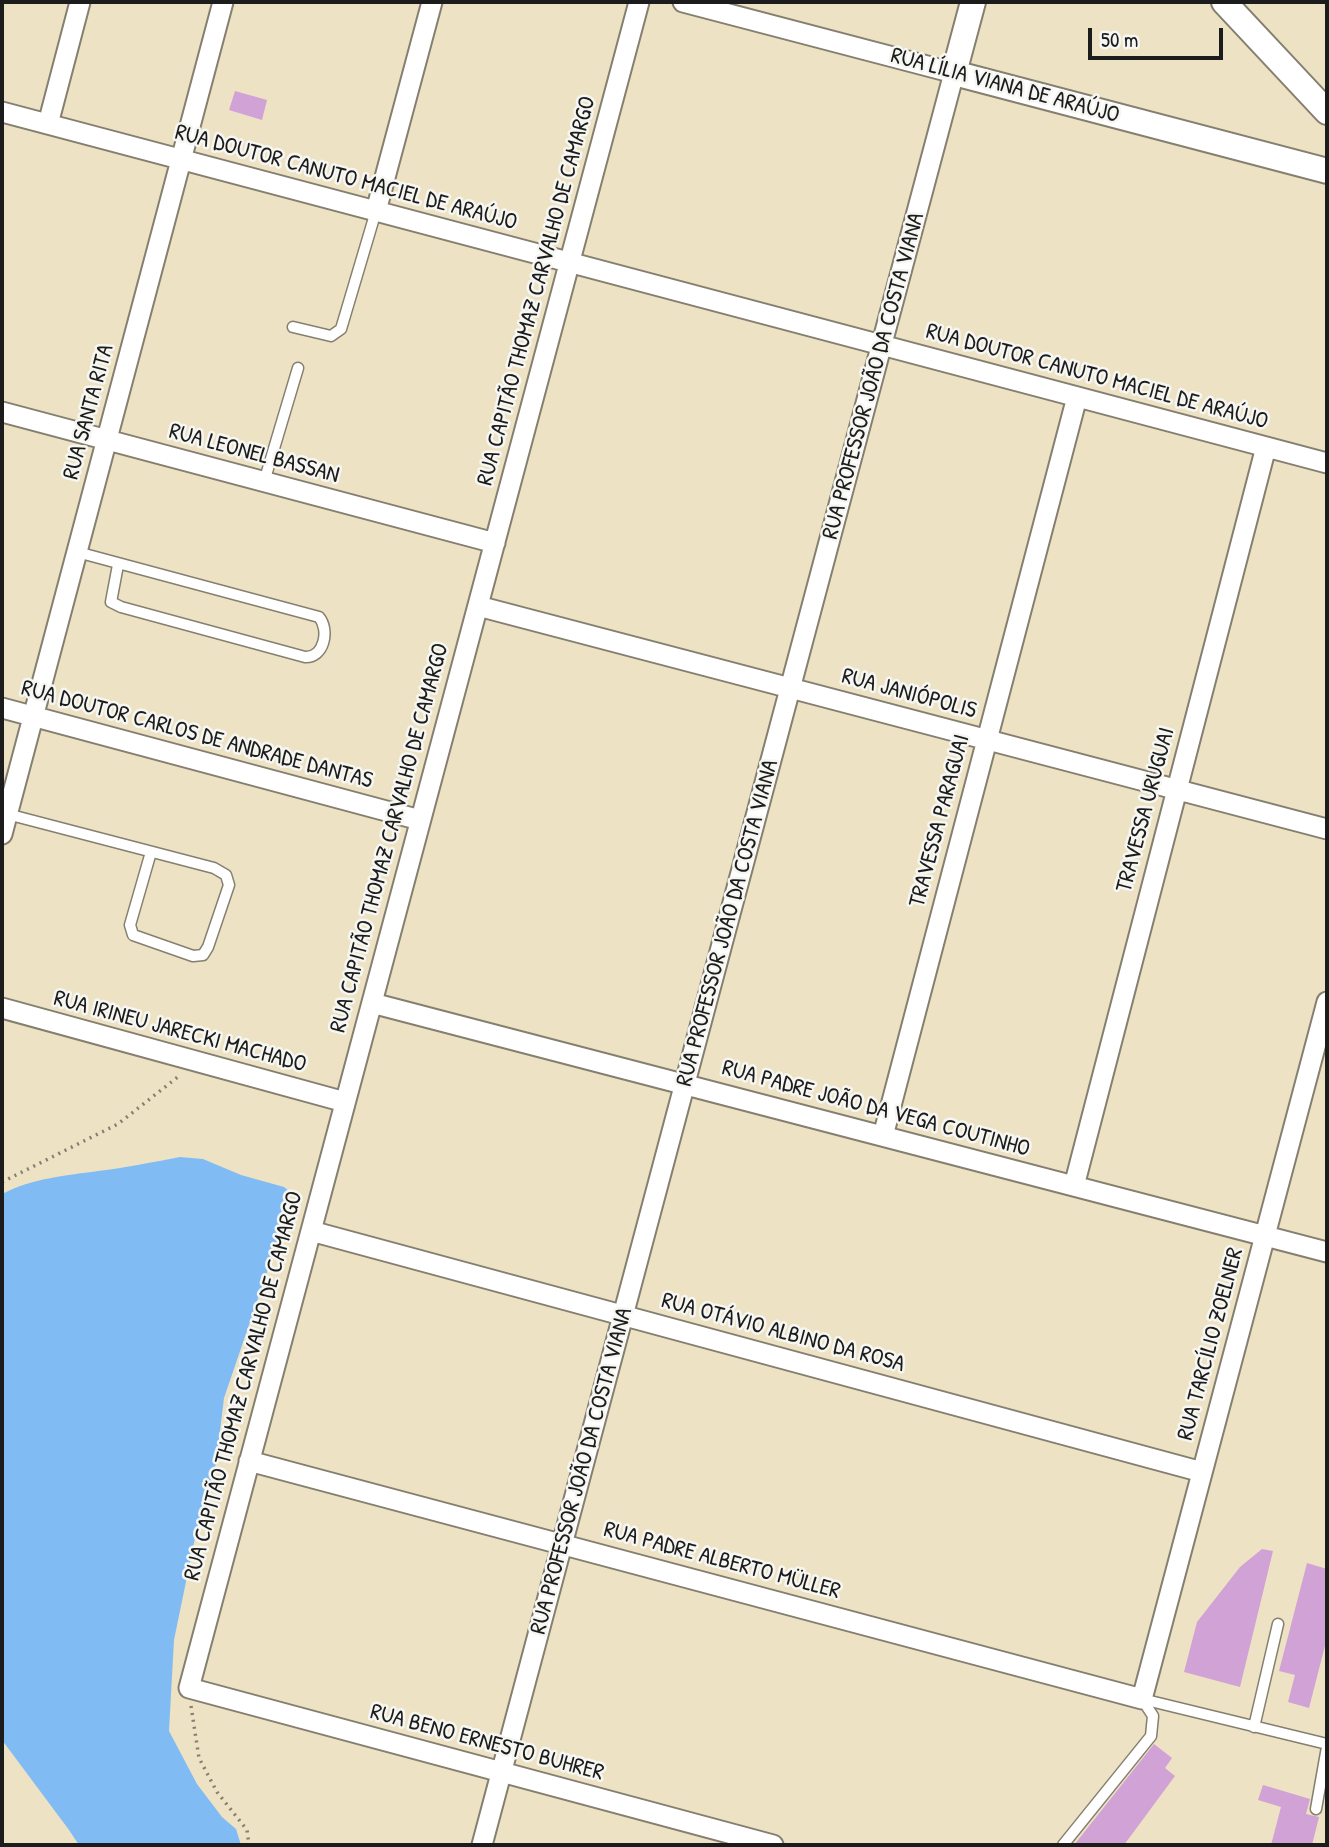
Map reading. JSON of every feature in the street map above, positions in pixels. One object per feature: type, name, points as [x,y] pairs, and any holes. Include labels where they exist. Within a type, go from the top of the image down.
[{"type":"street","points":[[48,124],[80,2]]},
{"type":"street","name":"RUA SANTA RITA","points":[[2,834],[223,2]]},
{"type":"street","points":[[376,211],[432,2]]},
{"type":"street","name":"RUA CAPITÃO THOMAZ CARVALHO DE CAMARGO","points":[[189,1688],[639,2]]},
{"type":"street","name":"RUA LÍLIA VIANA DE ARAÚJO","points":[[683,2],[1327,171]]},
{"type":"street","name":"RUA PROFESSOR JOÃO DA COSTA VIANA","points":[[482,1845],[973,2]]},
{"type":"street","points":[[1224,2],[1327,112]]},
{"type":"street","name":"RUA DOUTOR CANUTO MACIEL DE ARAÚJO","points":[[2,112],[1327,463]]},
{"type":"street","name":"TRAVESSA PARAGUAI","points":[[883,1136],[1077,397]]},
{"type":"street","name":"RUA LEONEL BASSAN","points":[[2,412],[495,543]]},
{"type":"street","name":"TRAVESSA URUGUAI","points":[[1074,1186],[1266,447]]},
{"type":"street","name":"RUA JANIÓPOLIS","points":[[478,606],[1327,829]]},
{"type":"street","name":"RUA DOUTOR CARLOS DE ANDRADE DANTAS","points":[[2,708],[421,820]]},
{"type":"street","name":"RUA TARCÍLIO ZOELNER","points":[[1142,1699],[1327,1002]]},
{"type":"street","name":"RUA PADRE JOÃO DA VEGA COUTINHO","points":[[372,1003],[1327,1252]]},
{"type":"street","name":"RUA IRINEU JARECKI MACHADO","points":[[2,1008],[345,1102]]},
{"type":"street","name":"RUA OTÁVIO ALBINO DA ROSA","points":[[311,1231],[1202,1472]]},
{"type":"street","name":"RUA PADRE ALBERTO MÜLLER","points":[[249,1461],[1142,1699]]},
{"type":"street","name":"RUA BENO ERNESTO BUHRER","points":[[189,1688],[773,1845]]},
{"type":"lane","points":[[293,327],[331,336],[341,329],[376,211]]},
{"type":"lane","points":[[264,482],[298,368]]},
{"type":"lane","points":[[77,552],[319,617],[326,632],[317,654],[305,657],[121,607],[111,602],[118,565]]},
{"type":"lane","points":[[7,814],[214,868],[226,875],[229,885],[208,947],[202,955],[193,956],[134,935],[130,925],[151,852]]},
{"type":"lane","points":[[1254,1727],[1278,1624]]},
{"type":"lane","points":[[1142,1699],[1327,1746],[1316,1809]]},
{"type":"lane","points":[[1063,1845],[1151,1736],[1153,1716],[1142,1699]]},
{"type":"path","points":[[2,1182],[118,1125],[197,1062]]},
{"type":"path","points":[[189,1688],[199,1758],[217,1792],[247,1830],[249,1845]]},
{"type":"water","points":[[180,1157],[203,1159],[241,1175],[284,1187],[289,1191],[291,1202],[224,1398],[216,1464],[196,1533],[174,1640],[169,1731],[197,1784],[222,1817],[236,1829],[241,1845],[79,1845],[2,1740],[2,1194],[49,1178]]},
{"type":"building","points":[[235,91],[267,100],[262,120],[229,110]]},
{"type":"building","points":[[1262,1549],[1273,1551],[1240,1687],[1184,1672],[1197,1622],[1240,1567]]},
{"type":"building","points":[[1307,1563],[1327,1569],[1327,1638],[1309,1708],[1288,1702],[1295,1675],[1279,1671]]},
{"type":"building","points":[[1154,1744],[1172,1758],[1165,1768],[1175,1776],[1124,1845],[1074,1845]]},
{"type":"building","points":[[1263,1785],[1310,1799],[1306,1814],[1319,1817],[1312,1845],[1271,1845],[1281,1807],[1258,1800]]}]
